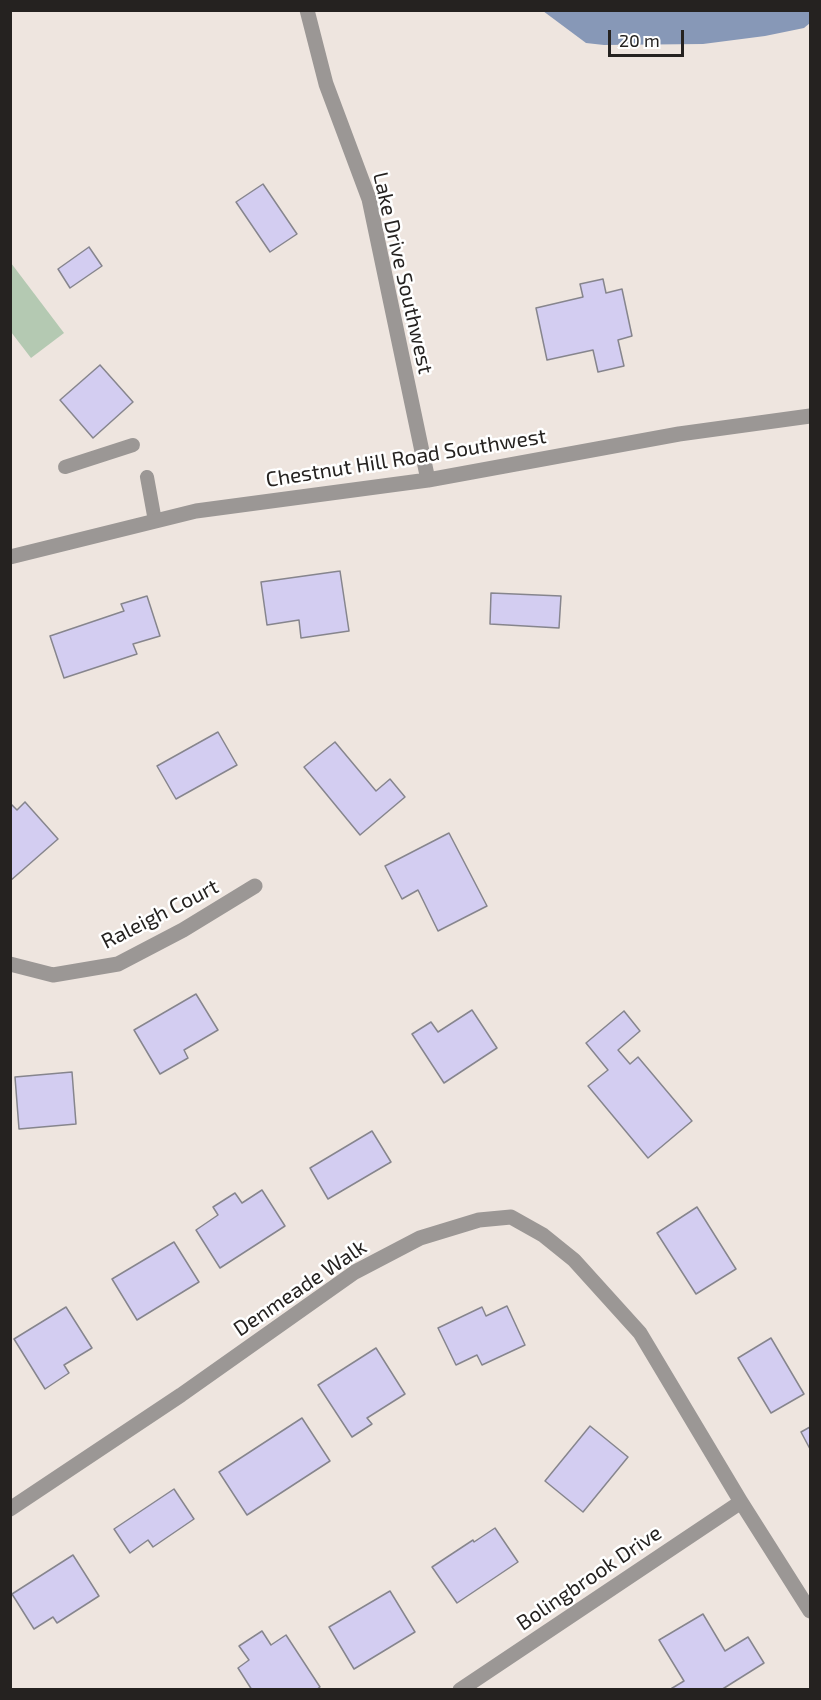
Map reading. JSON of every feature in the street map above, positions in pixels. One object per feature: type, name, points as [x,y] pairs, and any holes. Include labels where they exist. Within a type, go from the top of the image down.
[{"type":"street","name":"Lake Drive Southwest","points":[[307,10],[326,84],[369,199],[428,480]]},
{"type":"street","name":"Chestnut Hill Road Southwest","points":[[10,557],[196,511],[428,480],[679,434],[810,416]]},
{"type":"street","name":"Raleigh Court","points":[[10,964],[53,975],[118,964],[183,930],[255,886]]},
{"type":"street","name":"Denmeade Walk","points":[[10,1509],[182,1395],[355,1272],[420,1238],[479,1220],[511,1217],[543,1234],[574,1260],[640,1333],[741,1502],[810,1611]]},
{"type":"street","name":"Bolingbrook Drive","points":[[460,1689],[741,1502]]},
{"type":"lane","points":[[65,467],[133,445]]},
{"type":"lane","points":[[147,477],[156,521]]},
{"type":"green space","points":[[11,263],[64,333],[31,358],[11,332]]},
{"type":"water","points":[[810,10],[810,23],[804,28],[765,36],[703,44],[604,45],[586,43],[543,11]]},
{"type":"building","points":[[263,184],[297,234],[270,252],[236,202]]},
{"type":"building","points":[[89,247],[102,266],[70,288],[58,269]]},
{"type":"building","points":[[603,279],[606,293],[622,289],[632,336],[618,340],[624,366],[598,372],[593,350],[547,360],[536,308],[583,297],[580,284]]},
{"type":"building","points":[[100,365],[133,402],[93,438],[60,400]]},
{"type":"building","points":[[340,571],[349,631],[301,638],[299,620],[267,625],[261,582]]},
{"type":"building","points":[[491,593],[561,596],[559,628],[490,624]]},
{"type":"building","points":[[147,596],[160,636],[133,644],[137,654],[64,678],[50,636],[124,611],[121,604]]},
{"type":"building","points":[[218,732],[237,765],[176,799],[157,766]]},
{"type":"building","points":[[335,742],[376,791],[390,779],[405,797],[360,835],[304,767]]},
{"type":"building","points":[[25,802],[58,839],[10,881],[10,803],[17,810]]},
{"type":"building","points":[[449,833],[487,906],[438,931],[418,890],[402,899],[385,866]]},
{"type":"building","points":[[196,994],[218,1030],[184,1050],[188,1058],[160,1074],[134,1030]]},
{"type":"building","points":[[472,1010],[497,1048],[444,1083],[412,1034],[431,1022],[438,1032]]},
{"type":"building","points":[[624,1011],[640,1031],[618,1050],[630,1064],[638,1057],[692,1121],[648,1158],[588,1086],[608,1070],[586,1043]]},
{"type":"building","points":[[72,1072],[76,1124],[19,1129],[15,1077]]},
{"type":"building","points":[[372,1131],[391,1162],[328,1199],[310,1168]]},
{"type":"building","points":[[262,1190],[285,1226],[220,1268],[196,1230],[218,1215],[213,1207],[235,1193],[242,1203]]},
{"type":"building","points":[[697,1207],[736,1269],[696,1294],[657,1233]]},
{"type":"building","points":[[174,1242],[199,1282],[137,1320],[112,1279]]},
{"type":"building","points":[[507,1306],[525,1345],[482,1365],[477,1355],[456,1365],[438,1328],[482,1307],[486,1316]]},
{"type":"building","points":[[66,1307],[92,1348],[64,1365],[69,1373],[45,1389],[14,1339]]},
{"type":"building","points":[[771,1338],[804,1394],[771,1413],[738,1358]]},
{"type":"building","points":[[376,1348],[405,1394],[367,1418],[372,1424],[352,1437],[318,1385]]},
{"type":"building","points":[[302,1418],[330,1461],[247,1515],[219,1472]]},
{"type":"building","points":[[590,1426],[628,1457],[583,1512],[545,1481]]},
{"type":"building","points":[[810,1427],[810,1449],[801,1432]]},
{"type":"building","points":[[174,1489],[194,1519],[153,1547],[148,1540],[130,1553],[114,1529]]},
{"type":"building","points":[[495,1528],[518,1562],[457,1603],[432,1567]]},
{"type":"building","points":[[73,1555],[99,1596],[57,1623],[53,1617],[34,1629],[12,1594]]},
{"type":"building","points":[[390,1591],[415,1632],[354,1669],[329,1627]]},
{"type":"building","points":[[703,1614],[725,1651],[748,1637],[764,1663],[721,1690],[669,1690],[684,1681],[659,1640]]},
{"type":"building","points":[[262,1631],[271,1645],[286,1635],[320,1687],[316,1690],[252,1690],[238,1668],[249,1660],[239,1646]]}]
